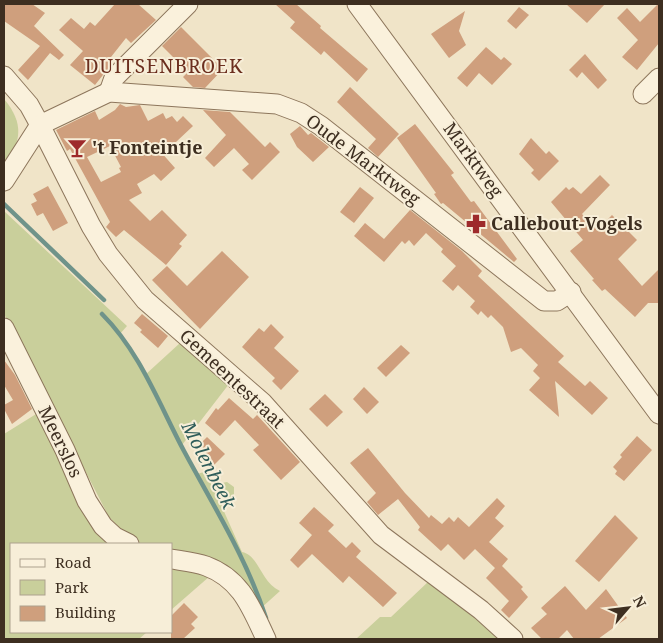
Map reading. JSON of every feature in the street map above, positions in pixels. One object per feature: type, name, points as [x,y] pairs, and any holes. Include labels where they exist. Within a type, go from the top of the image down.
[{"type":"street","points":[[109,92],[114,78],[188,4]]},
{"type":"street","name":"Marktweg","points":[[358,4],[659,414]]},
{"type":"street","name":"Gemeentestraat","points":[[4,76],[29,105],[91,226],[113,260],[145,300],[263,404],[381,535],[481,610],[513,639]]},
{"type":"street","points":[[643,94],[659,78]]},
{"type":"street","name":"Oude Marktweg","points":[[40,125],[109,92],[277,104],[300,113],[321,126],[544,301],[557,301],[571,292]]},
{"type":"street","points":[[4,181],[40,125]]},
{"type":"street","name":"Meerslos","points":[[4,328],[65,450],[87,501],[103,526],[115,537],[127,543]]},
{"type":"street","points":[[172,559],[206,566],[235,583],[247,598],[266,639]]},
{"type":"green space","points":[[4,99],[15,117],[18,133],[14,149],[4,167]]},
{"type":"green space","points":[[4,211],[127,326],[119,335],[145,375],[180,343],[229,384],[182,445],[197,474],[204,472],[212,485],[227,482],[234,487],[234,495],[222,507],[242,552],[252,558],[268,582],[280,591],[260,609],[172,553],[172,543],[135,543],[109,517],[4,314]]},
{"type":"green space","points":[[41,411],[114,543],[10,543],[10,633],[146,633],[139,639],[4,639],[4,434]]},
{"type":"green space","points":[[172,566],[210,576],[172,609]]},
{"type":"green space","points":[[429,581],[467,609],[502,639],[356,639],[380,617],[391,617]]},
{"type":"building","points":[[4,4],[32,4],[45,13],[34,26],[64,55],[59,60],[50,53],[28,80],[18,70],[40,46],[4,21]]},
{"type":"building","points":[[115,4],[138,4],[156,20],[131,43],[126,38],[111,57],[108,63],[110,66],[95,85],[70,65],[83,51],[59,30],[71,18],[84,29],[90,22],[95,26]]},
{"type":"building","points":[[275,4],[296,4],[321,26],[320,28],[368,69],[357,82],[324,51],[321,55],[290,28],[295,22]]},
{"type":"building","points":[[566,4],[605,4],[587,23]]},
{"type":"building","points":[[658,4],[659,43],[637,70],[622,57],[638,40],[617,18],[627,8],[640,22]]},
{"type":"building","points":[[519,7],[529,15],[516,29],[507,21]]},
{"type":"building","points":[[465,11],[459,31],[466,45],[449,58],[431,34]]},
{"type":"building","points":[[181,27],[223,69],[205,88],[193,87],[183,77],[188,72],[162,46]]},
{"type":"building","points":[[486,47],[501,60],[504,57],[512,64],[492,85],[479,73],[467,87],[457,78]]},
{"type":"building","points":[[585,54],[607,80],[598,89],[582,72],[577,78],[569,70]]},
{"type":"building","points":[[350,87],[399,134],[378,157],[368,148],[376,139],[337,102]]},
{"type":"building","points":[[120,104],[126,107],[140,105],[148,121],[163,113],[166,119],[172,116],[177,122],[183,116],[193,126],[176,142],[160,151],[175,168],[161,181],[154,174],[137,184],[142,193],[129,200],[150,221],[162,210],[187,235],[179,244],[182,246],[166,265],[124,230],[116,237],[106,227],[110,222],[70,149],[67,151],[56,130],[95,111],[99,120],[115,110]],"holes":[[[110,146],[121,167],[119,168],[121,172],[101,182],[87,157]]]},
{"type":"building","points":[[203,110],[230,112],[265,147],[270,142],[280,152],[252,180],[242,170],[249,164],[234,148],[214,167],[205,158],[226,135]]},
{"type":"building","points":[[415,124],[454,173],[451,175],[471,202],[474,201],[517,259],[514,262],[443,203],[441,204],[434,194],[436,193],[397,138]]},
{"type":"building","points":[[300,126],[308,135],[311,133],[329,147],[313,162],[297,147],[290,134]]},
{"type":"building","points":[[531,138],[546,154],[549,151],[559,161],[539,181],[531,173],[534,170],[519,154]]},
{"type":"building","points":[[600,175],[610,185],[582,214],[597,230],[612,215],[637,240],[618,259],[642,286],[659,269],[659,303],[648,303],[635,317],[605,289],[602,291],[570,251],[583,240],[551,202],[566,187],[569,190],[573,187],[581,194]]},
{"type":"building","points":[[48,186],[68,223],[53,231],[43,213],[37,216],[31,204],[37,201],[33,194]]},
{"type":"building","points":[[360,187],[374,198],[354,223],[340,212]]},
{"type":"building","points":[[410,210],[462,251],[482,271],[478,276],[564,356],[558,362],[585,386],[590,381],[608,398],[592,415],[555,381],[559,417],[529,390],[540,378],[533,371],[538,365],[521,348],[511,352],[503,327],[491,315],[488,318],[481,311],[478,315],[470,307],[475,301],[458,285],[453,291],[442,281],[456,266],[441,252],[443,249],[426,233],[414,246],[409,240],[405,244],[402,241],[384,262],[354,236],[365,223],[384,239]]},
{"type":"building","points":[[222,251],[249,277],[200,329],[152,280],[167,266],[187,286]]},
{"type":"building","points":[[142,314],[168,336],[158,348],[140,332],[142,330],[134,323]]},
{"type":"building","points":[[271,324],[284,337],[274,348],[299,371],[281,390],[272,381],[275,378],[242,347],[259,328],[264,332]]},
{"type":"building","points":[[401,345],[410,353],[386,377],[377,368]]},
{"type":"building","points":[[4,360],[15,375],[32,409],[12,424],[4,409],[4,405],[13,400],[4,385]]},
{"type":"building","points":[[364,387],[379,402],[367,414],[353,399]]},
{"type":"building","points":[[325,394],[343,412],[327,427],[309,409]]},
{"type":"building","points":[[229,398],[253,419],[257,415],[300,462],[281,480],[253,450],[259,445],[235,420],[220,436],[205,423],[216,408],[218,410]]},
{"type":"building","points":[[637,436],[652,450],[624,481],[615,474],[617,471],[613,467],[622,457],[620,455]]},
{"type":"building","points":[[207,437],[225,454],[214,465],[198,446]]},
{"type":"building","points":[[368,448],[405,493],[429,518],[431,515],[442,524],[449,517],[454,522],[458,517],[469,527],[497,498],[505,506],[495,518],[504,526],[489,542],[508,559],[502,566],[523,587],[521,589],[528,597],[509,618],[501,610],[509,601],[486,578],[495,568],[475,549],[464,560],[448,544],[441,551],[418,530],[420,527],[398,499],[378,515],[367,502],[376,493],[350,463]]},
{"type":"building","points":[[314,507],[334,525],[328,531],[346,548],[352,542],[361,551],[356,557],[397,593],[383,607],[349,576],[343,583],[312,554],[298,568],[290,560],[312,535],[299,523]]},
{"type":"building","points":[[615,515],[638,538],[599,582],[575,561]]},
{"type":"building","points":[[565,586],[586,610],[606,589],[627,618],[598,639],[574,639],[567,630],[558,639],[542,639],[531,628],[547,614],[541,608]]},
{"type":"building","points":[[184,603],[198,617],[191,624],[195,628],[183,639],[171,639],[172,615]]},
{"type":"waterway","name":"Molenbeek","points":[[4,204],[104,300]]},
{"type":"waterway","name":"Molenbeek","points":[[102,314],[127,345],[148,379],[239,553],[266,618]]},
{"type":"place","name":"'t Fonteintje","points":[[77,148]]},
{"type":"place","name":"Callebout-Vogels","points":[[476,224]]},
{"type":"district","name":"DUITSENBROEK","points":[[164,66]]}]
